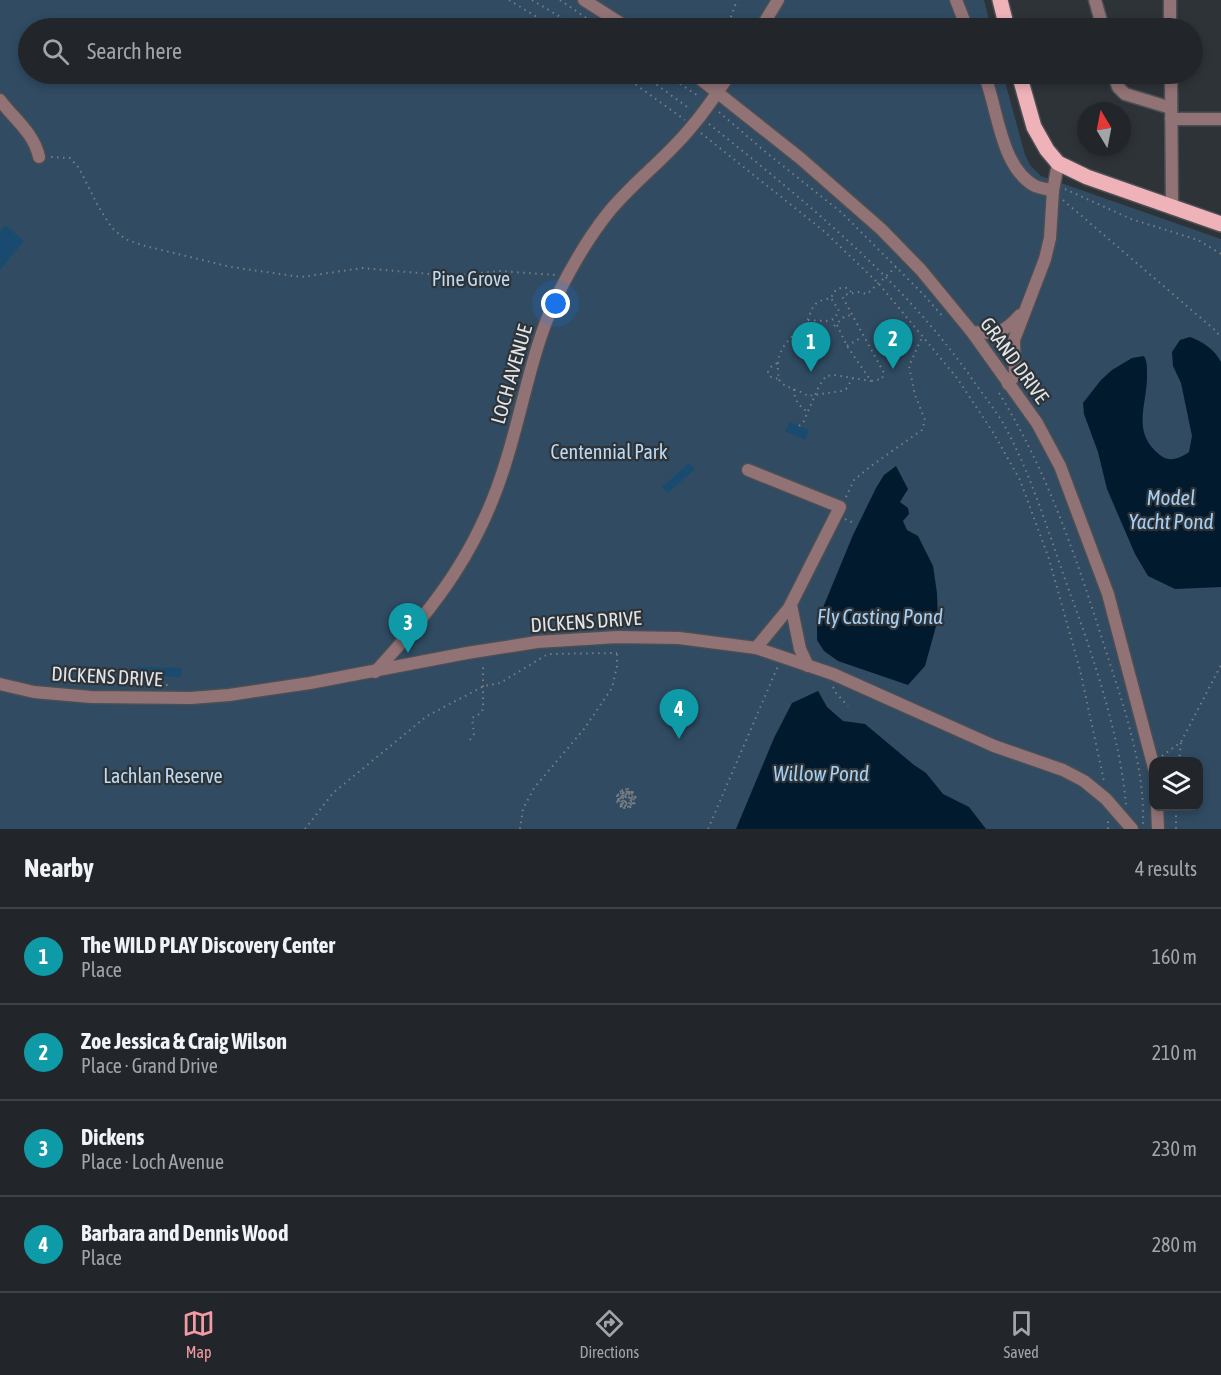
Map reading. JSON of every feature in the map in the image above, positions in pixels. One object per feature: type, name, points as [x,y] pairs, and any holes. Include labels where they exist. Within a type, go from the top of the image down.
[{"type":"main road","points":[[1000,0],[1004,18]]},
{"type":"main road","points":[[1022,84],[1034,127],[1047,150],[1058,163],[1087,177],[1221,224]]},
{"type":"street","points":[[584,0],[612,18]]},
{"type":"street","points":[[767,18],[778,0]]},
{"type":"street","points":[[956,0],[963,18]]},
{"type":"street","points":[[1095,0],[1100,18]]},
{"type":"street","points":[[1170,0],[1170,18]]},
{"type":"street","name":"GRAND DRIVE","points":[[707,84],[800,158],[881,229],[921,270],[972,332],[1004,388],[1037,423],[1060,466],[1108,594],[1151,757]]},
{"type":"street","name":"LOCH AVENUE","points":[[375,672],[413,631],[438,598],[477,537],[507,459],[539,341],[557,296],[593,233],[609,212],[696,121],[723,84]]},
{"type":"street","points":[[987,84],[1005,146],[1015,168],[1036,187],[1053,190]]},
{"type":"street","points":[[1117,84],[1125,94],[1171,114],[1221,119]]},
{"type":"street","points":[[1171,84],[1172,207]]},
{"type":"street","points":[[0,100],[30,136],[37,147],[39,157]]},
{"type":"street","points":[[1004,388],[1015,375],[1014,340],[1046,259],[1058,163]]},
{"type":"street","points":[[972,332],[993,334],[1004,332],[1031,299]]},
{"type":"street","points":[[748,470],[840,507],[791,605],[756,648]]},
{"type":"street","points":[[791,605],[800,649],[808,666]]},
{"type":"street","name":"DICKENS DRIVE","points":[[0,684],[34,692],[80,696],[191,698],[268,690],[375,672],[482,650],[549,641],[643,636],[679,638],[756,648],[829,673],[994,746],[1063,770],[1084,781],[1106,799],[1130,827]]},
{"type":"street","points":[[1157,811],[1158,829]]},
{"type":"path","points":[[509,0],[539,18]]},
{"type":"path","points":[[532,0],[562,18]]},
{"type":"path","points":[[560,0],[586,18]]},
{"type":"path","points":[[731,18],[737,0]]},
{"type":"path","points":[[637,84],[696,121],[801,200],[886,277],[927,320],[961,362],[1002,423],[1035,492],[1086,635],[1111,724],[1130,827]]},
{"type":"path","points":[[653,84],[825,232],[879,284],[957,378],[994,434],[1020,480],[1049,559],[1080,670],[1104,777],[1106,799]]},
{"type":"path","points":[[680,84],[709,104],[842,213],[945,319]]},
{"type":"path","points":[[39,157],[70,158],[79,168],[112,228],[125,239],[231,267],[301,278],[362,268],[453,276],[499,271],[568,276]]},
{"type":"path","points":[[1053,190],[1062,188],[1131,219],[1198,240],[1221,254]]},
{"type":"path","points":[[1053,190],[1216,331],[1221,338]]},
{"type":"path","points":[[799,426],[803,423],[814,396],[826,376],[871,381],[882,379],[884,372],[843,298],[851,292],[867,294],[896,267]]},
{"type":"path","points":[[851,292],[848,288],[839,288],[835,290],[831,298],[817,302],[808,320],[785,344],[777,363],[778,379],[782,385],[798,389],[808,396],[846,389],[853,378]]},
{"type":"path","points":[[831,298],[843,318]]},
{"type":"path","points":[[808,320],[834,320],[839,311]]},
{"type":"path","points":[[851,315],[843,318],[836,326],[871,381]]},
{"type":"path","points":[[840,507],[854,480],[922,430],[925,420],[915,395],[909,366],[923,335]]},
{"type":"path","points":[[847,346],[863,337]]},
{"type":"path","points":[[777,363],[768,372],[771,377],[778,379]]},
{"type":"path","points":[[1004,388],[1017,422],[1062,519],[1081,574],[1129,729],[1140,780],[1143,829]]},
{"type":"path","points":[[794,389],[799,405],[808,412]]},
{"type":"path","points":[[470,740],[474,734],[472,718],[481,712],[483,703],[482,650]]},
{"type":"path","points":[[305,829],[333,793],[427,716],[484,686],[500,683],[548,654],[617,653],[612,688],[584,729],[534,788],[523,809],[520,829]]},
{"type":"path","points":[[708,829],[782,657]]},
{"type":"path","points":[[1180,757],[1181,742],[1221,664]]},
{"type":"path","points":[[829,673],[836,693],[848,706]]},
{"type":"path","points":[[1162,757],[1181,742]]},
{"type":"path","points":[[626,798],[628,793],[623,794],[620,796],[624,792],[628,792],[629,789],[624,789],[618,793],[616,801],[620,806],[623,808],[619,804],[617,798],[620,792],[622,790],[628,789],[623,791],[618,795],[623,792],[628,791],[621,794],[619,798],[620,803],[624,806],[620,803],[618,797],[618,801],[619,804],[621,806],[627,807],[632,805],[635,801],[632,806],[624,808],[632,807],[635,803],[636,796],[630,790],[635,795],[635,800],[634,795],[630,791],[634,795],[633,803],[631,805],[625,806],[631,804],[633,800],[631,803],[627,805],[623,804],[620,801],[621,797],[622,802],[625,804],[622,802],[621,798],[623,795],[627,794],[622,797],[627,795],[624,797],[625,802],[622,798],[622,800],[624,802],[627,803],[631,800],[629,802],[625,804],[630,803],[632,797],[629,794],[631,799],[629,795],[630,800],[626,802],[629,799],[628,796],[629,792],[632,795],[633,800],[633,796],[629,792],[630,789]]},
{"type":"path","points":[[1176,811],[1176,829]]},
{"type":"path","points":[[1108,819],[1108,829]]},
{"type":"green space","name":"Centennial Park","points":[[0,0],[984,0],[988,18],[18,18],[18,84],[1006,84],[1025,155],[1030,165],[1041,176],[1221,239],[1221,829],[0,829]]},
{"type":"water","name":"Model Yacht Pond","points":[[1190,337],[1208,346],[1221,362],[1221,587],[1175,589],[1148,576],[1135,554],[1107,489],[1098,452],[1084,414],[1083,403],[1112,370],[1132,358],[1144,356],[1147,368],[1143,417],[1145,437],[1160,455],[1167,459],[1179,458],[1186,454],[1189,452],[1192,436],[1181,383],[1173,366],[1172,352],[1180,340]]},
{"type":"water","name":"Fly Casting Pond","points":[[896,466],[908,489],[900,502],[908,508],[909,514],[903,521],[907,530],[918,536],[933,566],[937,593],[938,619],[925,666],[908,685],[838,661],[824,651],[817,640],[817,625],[822,610],[853,535],[884,475]]},
{"type":"water","name":"Willow Pond","points":[[818,691],[827,707],[843,721],[865,724],[926,773],[943,794],[969,807],[986,829],[736,829],[774,738],[792,703]]},
{"type":"building","points":[[5,225],[24,241],[0,270],[0,232]]},
{"type":"building","points":[[790,422],[809,430],[805,440],[785,431]]},
{"type":"building","points":[[689,463],[695,469],[668,493],[662,487]]},
{"type":"building","points":[[137,667],[181,668],[181,677],[136,675]]},
{"type":"place","name":"Zoe Jessica & Craig Wilson","points":[[893,369]]},
{"type":"place","name":"The WILD PLAY Discovery Center","points":[[811,372]]},
{"type":"place","name":"Dickens","points":[[408,653]]},
{"type":"place","name":"Barbara and Dennis Wood","points":[[679,739]]},
{"type":"park label","name":"Pine Grove","points":[[471,278]]},
{"type":"park label","name":"Lachlan Reserve","points":[[163,775]]}]
